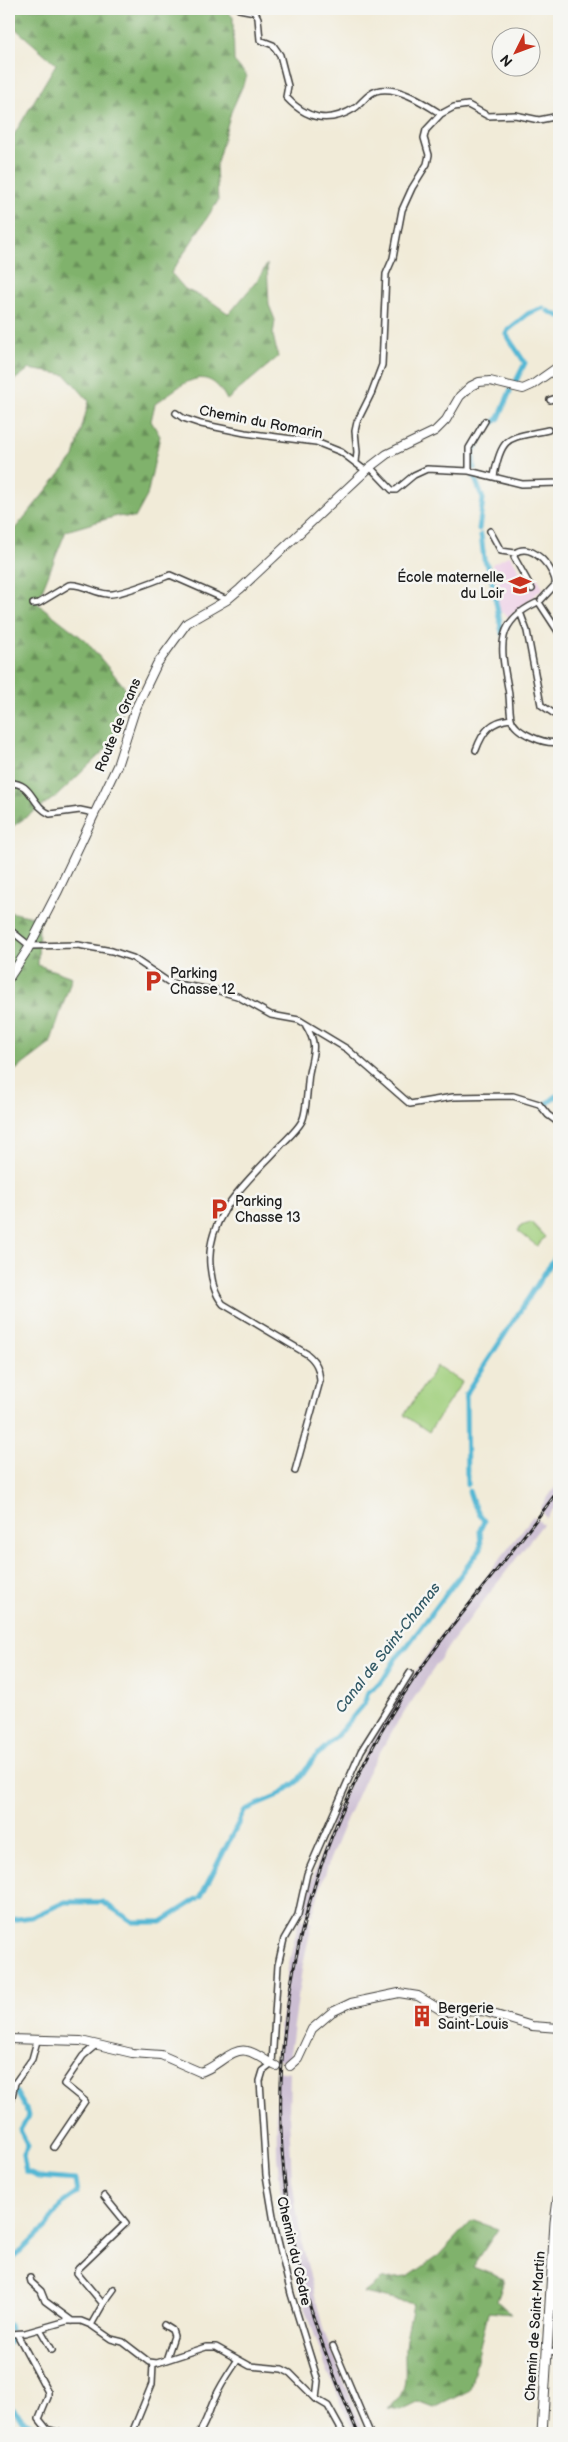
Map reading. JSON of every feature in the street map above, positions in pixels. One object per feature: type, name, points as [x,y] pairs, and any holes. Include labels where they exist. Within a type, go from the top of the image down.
[{"type":"main road","name":"Chemin de Saint-Martin","points":[[542,2433],[555,2222],[559,2192]]},
{"type":"street","points":[[239,9],[255,12],[258,18],[260,40],[273,45],[280,55],[288,86],[286,97],[301,110],[324,120],[332,119],[354,108],[377,91],[394,91],[417,100],[441,114]]},
{"type":"street","points":[[356,462],[357,422],[371,394],[382,365],[386,274],[393,258],[402,210],[412,188],[427,164],[429,155],[424,138],[426,130],[441,114],[454,107],[468,105],[488,116],[515,115],[539,120],[559,116]]},
{"type":"street","name":"Route de Grans","points":[[9,978],[30,946],[57,893],[117,766],[135,710],[157,664],[186,623],[227,600],[268,564],[368,469],[387,454],[435,431],[446,420],[460,396],[471,386],[479,382],[490,381],[523,389],[532,386],[559,366]]},
{"type":"street","points":[[550,400],[559,397]]},
{"type":"street","name":"Chemin du Romarin","points":[[176,413],[183,418],[201,424],[245,433],[316,442],[342,452],[368,469],[392,490],[396,490],[414,475],[427,469],[469,471]]},
{"type":"street","points":[[485,421],[469,448],[469,471],[522,484],[559,484]]},
{"type":"street","points":[[494,476],[498,454],[503,443],[510,439],[548,430]]},
{"type":"street","points":[[490,531],[501,551],[515,553],[519,550],[531,550],[539,556],[555,577],[555,585],[539,602],[513,617],[506,630],[502,649],[511,719],[518,728],[542,742],[559,742]]},
{"type":"street","points":[[515,553],[514,557],[532,588]]},
{"type":"street","points":[[33,604],[40,603],[69,585],[74,584],[92,592],[110,595],[170,575],[227,600]]},
{"type":"street","points":[[539,602],[559,633]]},
{"type":"street","points":[[520,612],[527,631],[541,705],[559,716]]},
{"type":"street","points":[[476,750],[492,724],[497,720],[511,719]]},
{"type":"street","points":[[9,784],[16,783],[26,787],[37,805],[50,814],[80,810],[94,813]]},
{"type":"street","points":[[9,930],[30,946],[78,945],[112,951],[133,958],[170,983],[237,996],[265,1012],[299,1020],[306,1026],[347,1049],[410,1104],[453,1096],[513,1096],[539,1104],[559,1124]]},
{"type":"street","points":[[295,1471],[320,1381],[319,1370],[315,1360],[307,1354],[223,1304],[215,1295],[210,1248],[214,1232],[240,1187],[293,1133],[305,1115],[306,1091],[315,1046],[306,1026]]},
{"type":"street","points":[[9,2039],[37,2041],[71,2040],[96,2044],[132,2053],[161,2056],[200,2072],[214,2067],[241,2051],[248,2051],[274,2065],[278,1965],[284,1938],[298,1915],[307,1874],[361,1751],[410,1673]]},
{"type":"street","points":[[290,2066],[298,2059],[312,2029],[332,2012],[351,2003],[399,1993],[418,1996],[444,2012],[483,2011],[532,2026],[559,2028]]},
{"type":"street","points":[[9,2110],[15,2084],[32,2059],[37,2041]]},
{"type":"street","points":[[54,2147],[85,2101],[64,2084],[83,2056],[96,2044]]},
{"type":"street","name":"Chemin du Cèdre","points":[[274,2065],[263,2071],[260,2081],[266,2175],[275,2228],[291,2294],[318,2381],[316,2399]]},
{"type":"street","points":[[103,2304],[77,2271],[126,2225],[125,2220],[104,2196]]},
{"type":"street","points":[[30,2278],[31,2282],[42,2293],[45,2302],[72,2321],[91,2325],[111,2339],[123,2342],[142,2358],[153,2362],[216,2346],[224,2349],[237,2361],[250,2366],[282,2369],[290,2373],[316,2399],[328,2406],[343,2433]]},
{"type":"street","points":[[91,2325],[114,2289]]},
{"type":"street","points":[[9,2334],[17,2334],[72,2321]]},
{"type":"street","points":[[164,2325],[172,2330],[174,2336],[166,2360]]},
{"type":"street","points":[[40,2329],[52,2350]]},
{"type":"street","points":[[17,2334],[48,2392],[39,2419],[47,2429],[61,2432]]},
{"type":"street","points":[[333,2346],[366,2432]]},
{"type":"street","points":[[547,2351],[559,2352]]},
{"type":"street","points":[[199,2433],[210,2415],[212,2405],[222,2383],[237,2361]]},
{"type":"street","points":[[132,2433],[152,2384],[153,2362]]},
{"type":"shaded area","name":"École maternelle du Loir","points":[[510,555],[527,583],[537,577],[543,588],[509,617],[501,612],[497,599],[504,594],[494,577],[492,564]]},
{"type":"shaded area","points":[[559,1482],[559,1502],[546,1518],[540,1508]]},
{"type":"shaded area","points":[[533,1516],[543,1524],[451,1643],[394,1728],[367,1774],[330,1859],[312,1915],[302,1912],[325,1840],[339,1806],[391,1706],[440,1637]]},
{"type":"shaded area","points":[[299,1919],[312,1923],[302,1969],[289,2061],[276,2060],[288,1968]]},
{"type":"shaded area","points":[[276,2071],[290,2073],[289,2114],[292,2180],[301,2239],[315,2296],[324,2332],[365,2433],[354,2433],[325,2365],[305,2307],[294,2264],[283,2213],[277,2156]]},
{"type":"green space","points":[[9,9],[225,9],[233,17],[234,61],[247,76],[231,112],[216,166],[218,201],[171,273],[185,289],[212,302],[229,314],[259,278],[267,264],[269,305],[275,320],[273,335],[278,357],[227,400],[219,388],[211,381],[202,379],[184,384],[155,404],[151,421],[160,436],[147,496],[135,518],[117,516],[66,531],[37,603],[86,641],[127,690],[116,739],[58,795],[9,829],[9,536],[74,457],[89,401],[66,375],[29,369],[9,384],[9,143],[56,64],[9,23]]},
{"type":"green space","points":[[9,912],[39,918],[38,965],[72,977],[50,1044],[9,1075]]},
{"type":"green space","points":[[531,1222],[545,1237],[537,1246],[518,1231],[521,1225]]},
{"type":"green space","points":[[437,1366],[462,1382],[429,1432],[404,1415]]},
{"type":"green space","points":[[472,2220],[498,2229],[473,2267],[504,2279],[497,2301],[511,2314],[488,2312],[470,2390],[434,2408],[418,2402],[401,2410],[388,2408],[400,2396],[405,2381],[405,2347],[413,2304],[364,2293],[382,2279],[408,2277],[438,2256]]},
{"type":"waterway","points":[[515,383],[525,363],[506,334],[508,330],[529,313],[543,308]]},
{"type":"waterway","points":[[548,311],[559,316]]},
{"type":"waterway","points":[[474,468],[473,452],[487,428],[499,418],[510,391]]},
{"type":"waterway","points":[[474,476],[483,499],[479,529]]},
{"type":"waterway","points":[[481,535],[484,559],[490,571],[502,633]]},
{"type":"waterway","points":[[544,1106],[559,1094]]},
{"type":"waterway","name":"Canal de Saint-Chamas","points":[[467,1485],[466,1394],[559,1251]]},
{"type":"waterway","name":"Canal de Saint-Chamas","points":[[201,1896],[245,1810],[276,1797],[298,1781],[314,1758],[334,1739],[364,1704],[368,1692],[383,1680],[396,1658],[481,1548],[480,1530],[484,1521],[473,1503],[469,1491]]},
{"type":"waterway","name":"Canal de Saint-Chamas","points":[[9,1920],[32,1917],[65,1902],[103,1902],[133,1922],[161,1922],[197,1899]]},
{"type":"waterway","name":"Canal de Saint-Chamas","points":[[9,2268],[13,2259],[47,2226],[61,2204],[77,2193],[75,2180],[38,2177],[26,2172],[23,2156],[28,2146],[20,2130],[28,2116],[26,2108],[17,2093]]},
{"type":"waterway","name":"Canal de Saint-Chamas","points":[[9,2325],[10,2329]]},
{"type":"waterway","name":"Canal de Saint-Chamas","points":[[9,2343],[11,2338]]},
{"type":"waterway","name":"Canal de Saint-Chamas","points":[[9,2405],[23,2420],[50,2433]]},
{"type":"tunnel","points":[[276,2066],[284,2068],[290,2066]]},
{"type":"railway","points":[[358,2433],[328,2359],[309,2302],[288,2209],[281,2135],[282,2062],[290,1989],[305,1918],[328,1847],[357,1779],[392,1713],[430,1655],[559,1489]]},
{"type":"place","name":"École maternelle du Loir","points":[[520,585]]},
{"type":"place","name":"Parking Chasse 12","points":[[153,981]]},
{"type":"place","name":"Parking Chasse 13","points":[[219,1209]]},
{"type":"place","name":"Bergerie Saint-Louis","points":[[422,2016]]}]
